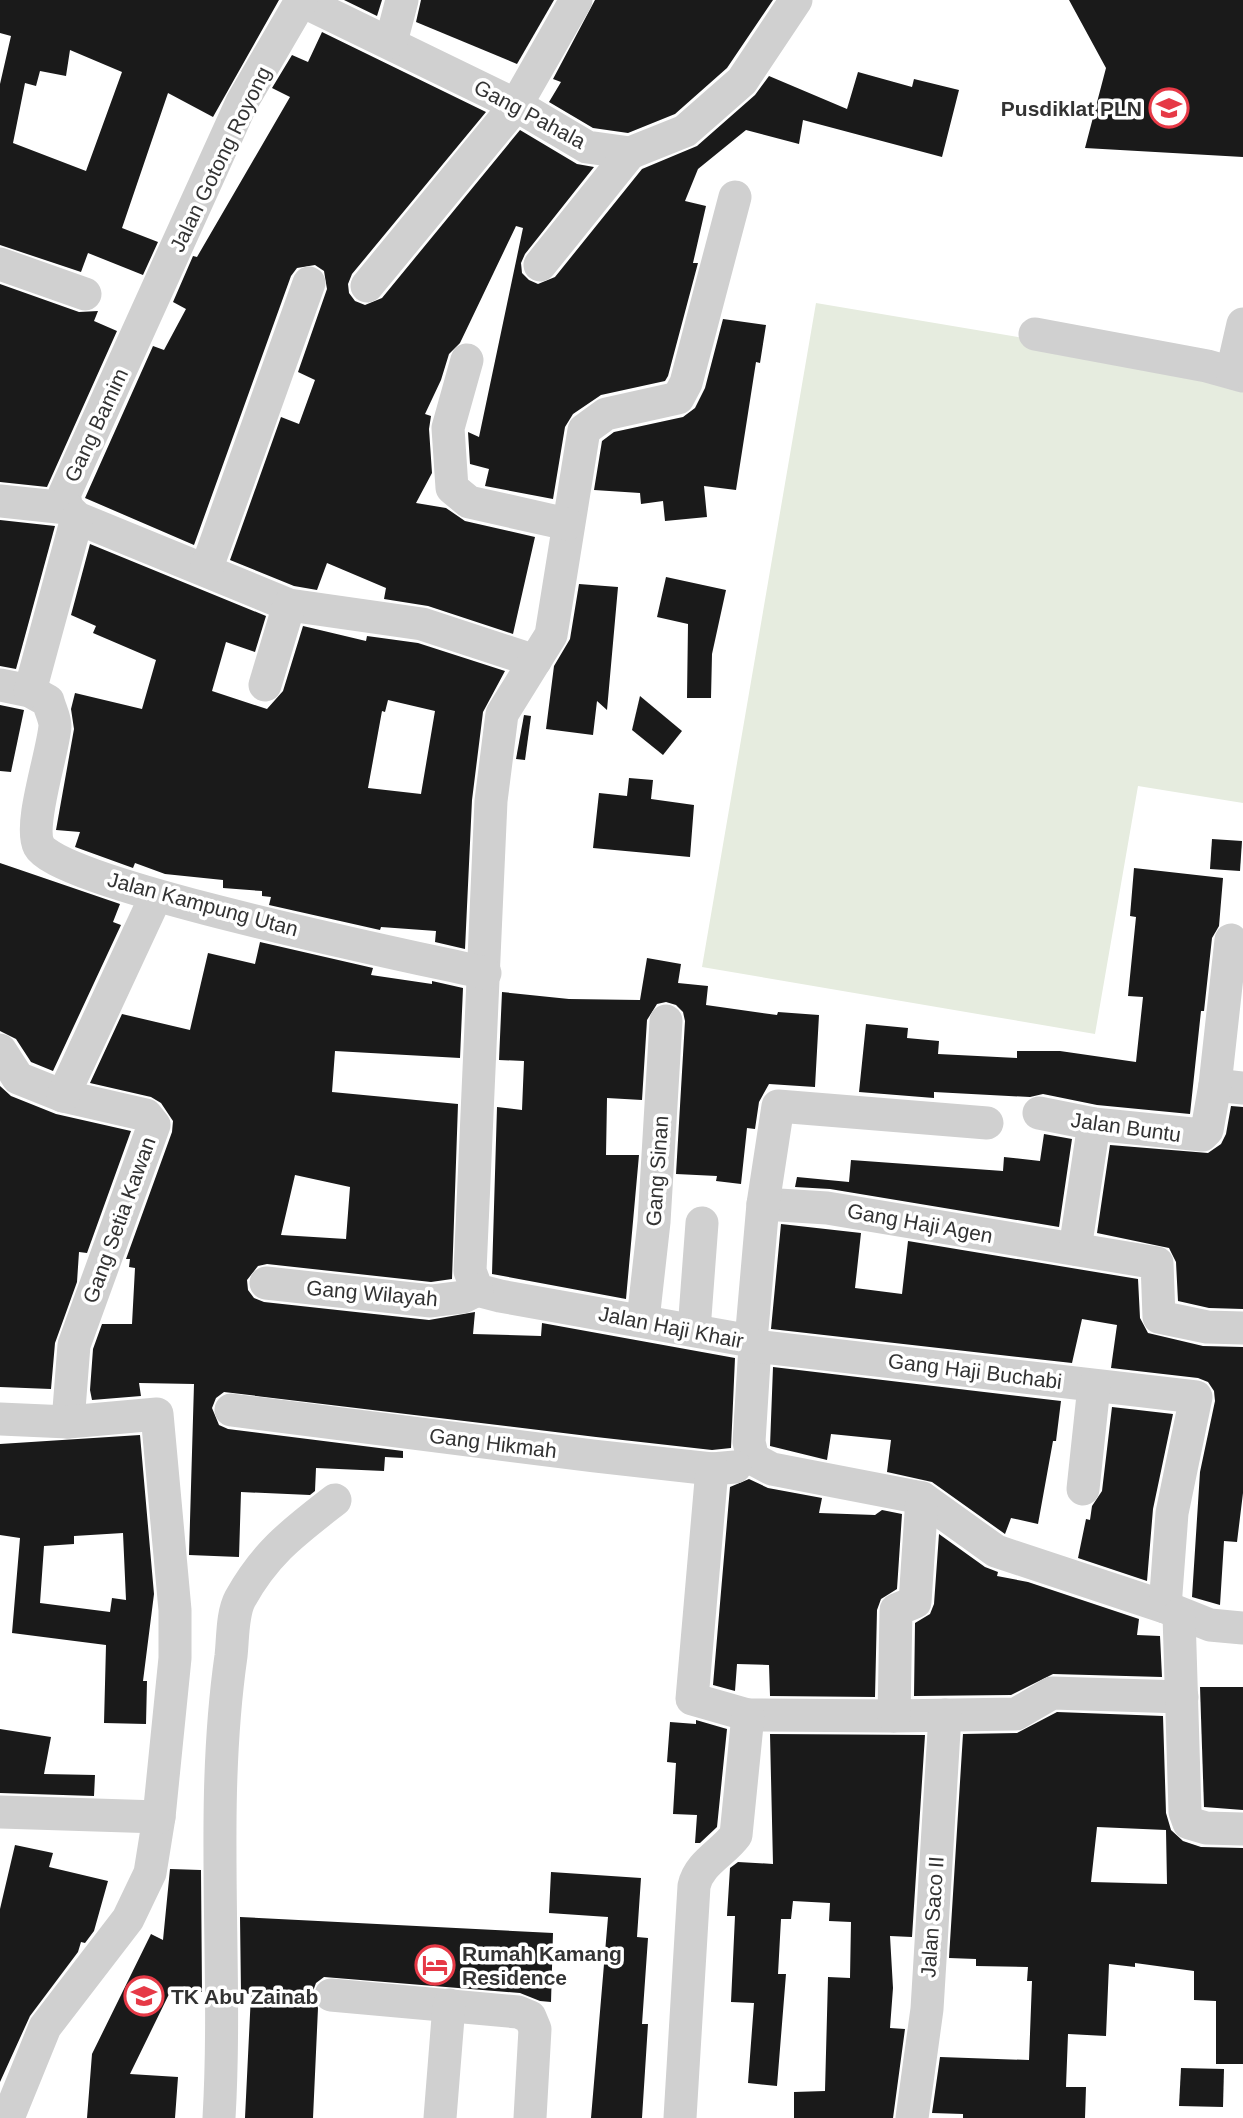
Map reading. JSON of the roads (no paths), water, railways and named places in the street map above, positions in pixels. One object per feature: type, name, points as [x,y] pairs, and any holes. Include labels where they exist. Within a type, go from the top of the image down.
[{"type":"street","name":"Gang Pahala","points":[[301,0],[516,105],[587,147],[630,153],[685,131],[741,81],[796,0]]},
{"type":"street","name":"Jalan Gotong Royong","points":[[144,320],[242,102],[301,0]]},
{"type":"street","points":[[391,42],[402,0]]},
{"type":"street","points":[[367,286],[516,105],[576,0]]},
{"type":"street","points":[[540,265],[630,153]]},
{"type":"street","points":[[477,1290],[470,1271],[491,801],[502,715],[551,635],[584,430],[606,414],[678,398],[686,383],[735,197]]},
{"type":"street","points":[[0,264],[85,294]]},
{"type":"street","points":[[206,570],[309,283]]},
{"type":"street","name":"Gang Bamim","points":[[15,688],[72,513],[64,495],[144,320]]},
{"type":"street","points":[[1035,334],[1237,374],[1243,324]]},
{"type":"street","points":[[467,360],[448,428],[452,488],[469,502],[567,524]]},
{"type":"street","points":[[0,501],[72,513],[289,605],[422,624],[534,661]]},
{"type":"street","points":[[265,685],[289,605]]},
{"type":"street","name":"Jalan Kampung Utan","points":[[15,688],[48,701],[55,723],[36,826],[39,847],[55,861],[156,896],[485,973]]},
{"type":"street","points":[[0,1050],[18,1077],[63,1096],[156,896]]},
{"type":"street","points":[[1229,1087],[1231,940]]},
{"type":"street","name":"Gang Sinan","points":[[643,1320],[654,1222],[666,1021]]},
{"type":"street","name":"Jalan Buntu","points":[[1039,1112],[1094,1124],[1202,1136],[1229,1087]]},
{"type":"street","name":"Gang Setia Kawan","points":[[63,1096],[146,1115],[154,1125],[74,1345],[68,1422]]},
{"type":"street","points":[[753,1344],[764,1205],[778,1106],[987,1123]]},
{"type":"street","points":[[1076,1249],[1094,1124]]},
{"type":"street","name":"Gang Haji Agen","points":[[764,1205],[827,1208],[1157,1264],[1158,1317],[1207,1327],[1243,1328]]},
{"type":"street","points":[[694,1330],[702,1223]]},
{"type":"street","name":"Gang Wilayah","points":[[266,1283],[431,1301],[463,1297],[477,1290]]},
{"type":"street","name":"Jalan Haji Khair","points":[[477,1290],[643,1320],[753,1344],[749,1442],[753,1459]]},
{"type":"street","name":"Gang Haji Buchabi","points":[[753,1344],[1196,1397],[1172,1513],[1172,1611]]},
{"type":"street","points":[[1083,1489],[1094,1386]]},
{"type":"street","name":"Gang Hikmah","points":[[231,1410],[712,1469],[736,1467],[753,1459]]},
{"type":"street","points":[[0,1419],[68,1422],[157,1414],[175,1610],[171,1718],[150,1872],[128,1919],[45,2027],[8,2118]]},
{"type":"street","points":[[753,1459],[772,1469],[922,1498],[996,1551],[1210,1625],[1243,1629]]},
{"type":"street","points":[[712,1469],[692,1699],[748,1715],[894,1716],[1016,1714],[1052,1693],[1182,1697]]},
{"type":"street","points":[[894,1716],[896,1610],[915,1602],[922,1498]]},
{"type":"street","points":[[219,2118],[223,2042],[219,1950],[225,1700],[239,1601],[277,1545],[335,1500]]},
{"type":"street","points":[[1172,1611],[1182,1697],[1185,1812],[1189,1823],[1206,1828],[1243,1829]]},
{"type":"street","points":[[680,2118],[694,1886],[703,1867],[728,1846],[736,1835],[748,1715]]},
{"type":"street","name":"Jalan Saco II","points":[[912,2118],[926,2009],[945,1715]]},
{"type":"street","points":[[0,1812],[159,1817]]},
{"type":"street","points":[[331,1995],[518,2012],[530,2017],[534,2029],[530,2118]]},
{"type":"street","points":[[440,2118],[449,2005]]},
{"type":"place","name":"Pusdiklat PLN","points":[[1169,108]]},
{"type":"place","name":"Rumah Kamang Residence","points":[[435,1965]]},
{"type":"place","name":"TK Abu Zainab","points":[[144,1996]]}]
